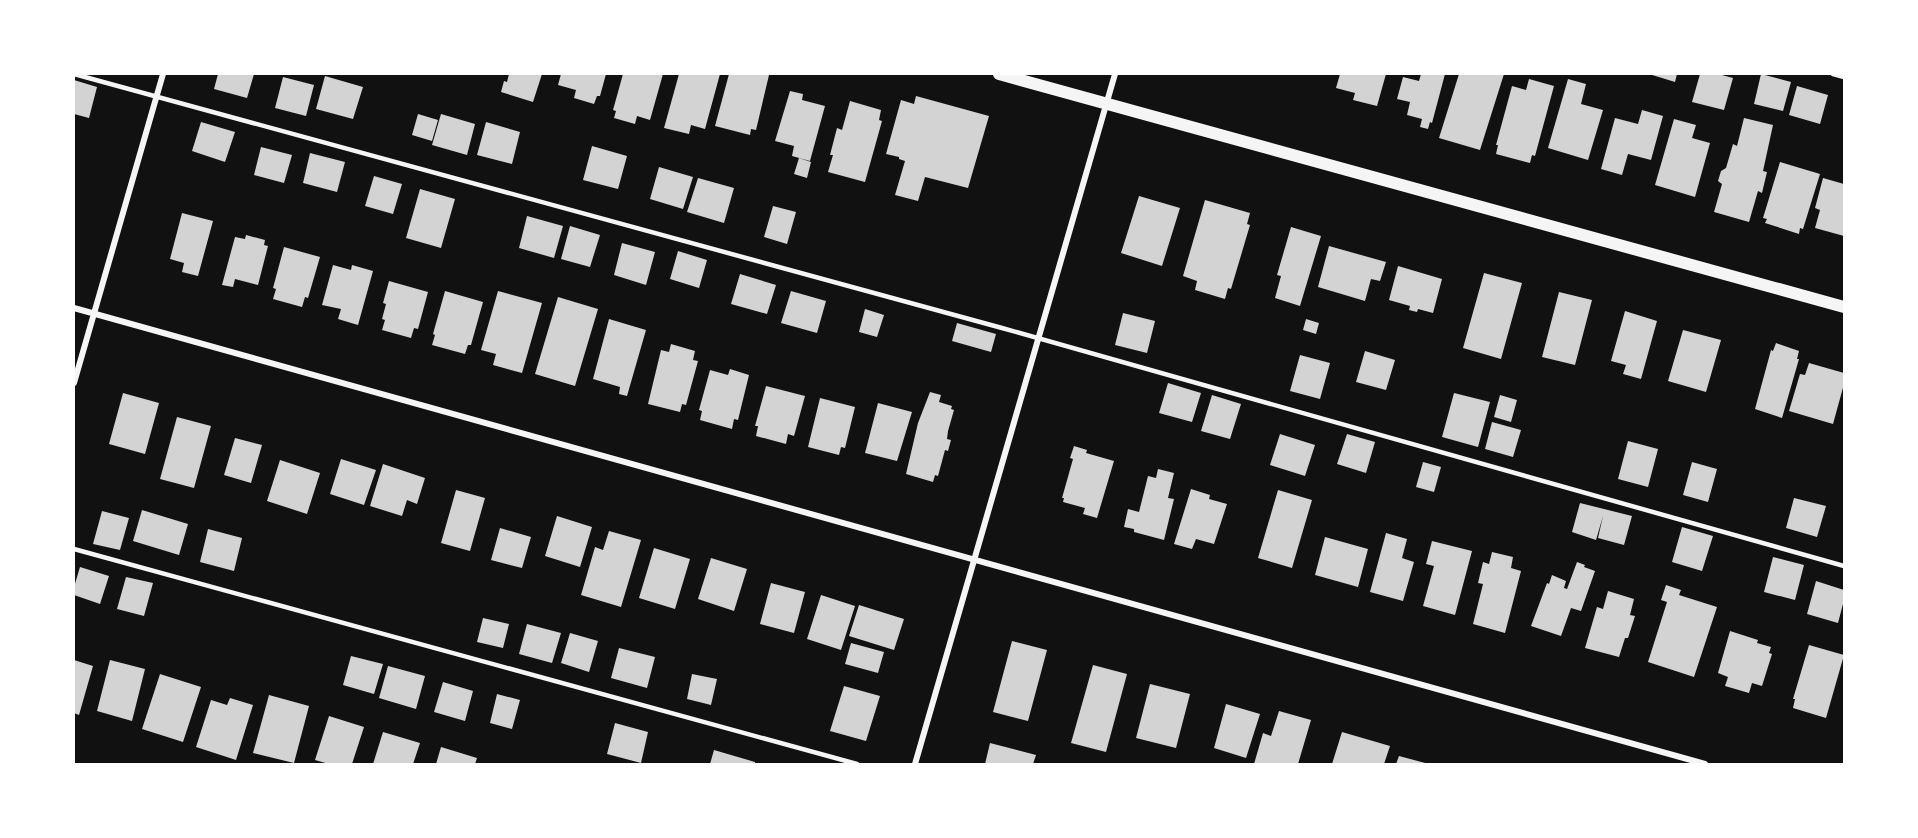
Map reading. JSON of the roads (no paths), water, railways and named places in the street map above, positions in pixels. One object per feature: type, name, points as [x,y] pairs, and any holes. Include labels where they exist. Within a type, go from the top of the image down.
[{"type":"main road","points":[[999,74],[1845,307]]},
{"type":"street","points":[[74,383],[163,74]]},
{"type":"street","points":[[915,765],[1115,74]]},
{"type":"street","points":[[74,308],[1705,765]]},
{"type":"lane","points":[[74,74],[1038,339],[1845,566]]},
{"type":"lane","points":[[1833,74],[1845,77]]},
{"type":"lane","points":[[74,549],[857,765]]}]
